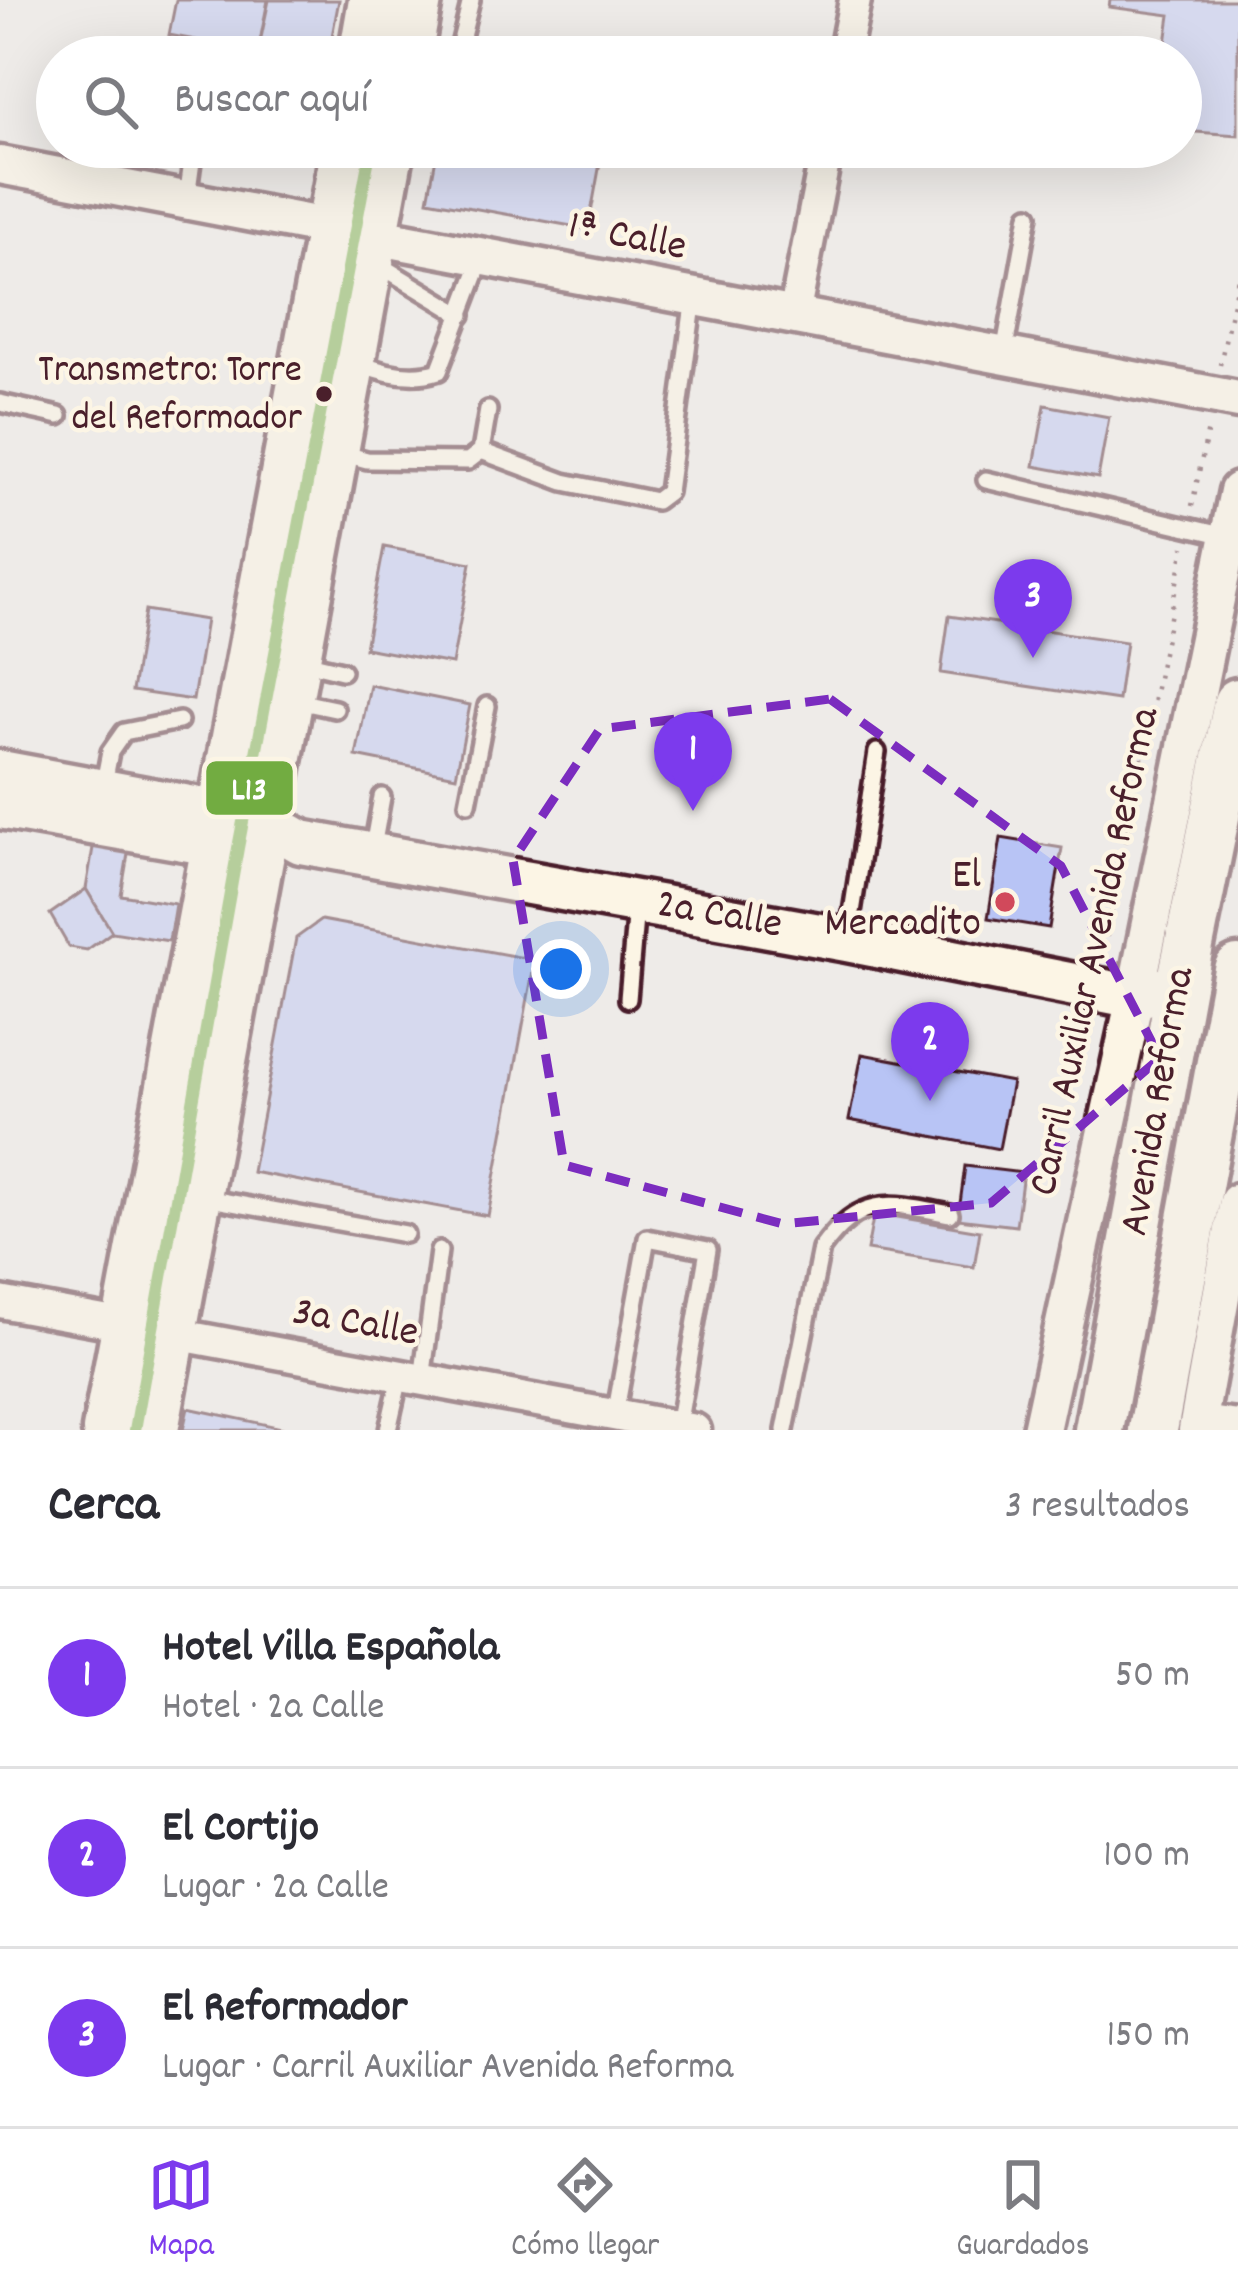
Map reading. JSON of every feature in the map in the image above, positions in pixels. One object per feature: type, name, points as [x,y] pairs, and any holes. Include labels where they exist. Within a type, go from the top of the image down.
[{"type":"main road","points":[[373,0],[385,36]]},
{"type":"main road","points":[[401,36],[417,0]]},
{"type":"main road","points":[[107,1430],[151,1330],[196,1196],[249,834],[315,685],[334,451],[351,359],[357,240],[348,168]]},
{"type":"main road","points":[[154,1430],[151,1330],[249,834],[357,240],[383,168]]},
{"type":"main road","name":"Avenida Reforma","points":[[1099,1430],[1147,1000],[1238,704]]},
{"type":"main road","name":"2a Calle","points":[[0,772],[103,791],[249,834]]},
{"type":"main road","name":"2a Calle","points":[[0,807],[249,834],[848,940],[1147,1000],[1203,982],[1235,1005]]},
{"type":"main road","name":"Avenida Reforma","points":[[1183,1427],[1235,1005]]},
{"type":"street","points":[[848,36],[855,0]]},
{"type":"street","name":"1ª Calle","points":[[0,164],[357,240],[482,257],[1226,398]]},
{"type":"street","points":[[794,316],[822,168]]},
{"type":"street","name":"Carril Auxiliar Avenida Reforma","points":[[1041,1430],[1147,1000],[1238,491]]},
{"type":"street","points":[[1238,1202],[1183,1427],[1238,1426]]},
{"type":"street","name":"3a Calle","points":[[0,1302],[411,1378],[552,1418],[686,1429]]},
{"type":"lane","points":[[461,36],[471,0]]},
{"type":"lane","points":[[187,201],[191,168]]},
{"type":"lane","points":[[368,168],[357,240],[462,315]]},
{"type":"lane","points":[[1004,356],[1029,215]]},
{"type":"lane","points":[[351,359],[382,373],[424,376],[439,371],[482,257]]},
{"type":"lane","points":[[482,451],[564,482],[656,502],[663,499],[668,492],[694,297]]},
{"type":"lane","points":[[0,403],[59,416]]},
{"type":"lane","points":[[334,451],[367,460],[468,461],[482,451],[488,410]]},
{"type":"lane","points":[[986,480],[1229,537]]},
{"type":"lane","points":[[468,803],[487,706]]},
{"type":"lane","points":[[103,791],[110,752],[124,732],[178,721]]},
{"type":"lane","points":[[848,940],[877,752]]},
{"type":"lane","points":[[372,855],[382,796]]},
{"type":"lane","points":[[628,999],[637,903]]},
{"type":"lane","points":[[196,1196],[405,1234]]},
{"type":"lane","points":[[785,1430],[821,1249],[837,1227],[864,1209],[888,1202],[950,1214]]},
{"type":"lane","points":[[634,1422],[646,1238],[708,1250],[686,1429]]},
{"type":"lane","points":[[388,1430],[411,1378],[440,1252]]},
{"type":"lane","points":[[135,1430],[151,1330]]},
{"type":"path","points":[[1147,1000],[1187,530],[1226,398],[1238,278]]},
{"type":"highlighted area","points":[[830,699],[1061,866],[1160,1058],[991,1203],[783,1224],[564,1165],[513,860],[600,729]]},
{"type":"building","points":[[176,0],[268,0],[261,36],[169,35]]},
{"type":"building","points":[[269,0],[339,0],[332,36],[261,36]]},
{"type":"building","points":[[1110,0],[1238,0],[1238,135],[1202,132],[1202,36],[1167,36],[1170,15],[1109,7]]},
{"type":"building","points":[[434,168],[599,168],[588,229],[428,200]]},
{"type":"building","points":[[1045,405],[1109,417],[1098,478],[1034,466]]},
{"type":"building","points":[[384,547],[471,563],[452,664],[365,648]]},
{"type":"building","points":[[145,610],[206,620],[193,700],[132,691]]},
{"type":"building","points":[[949,616],[1126,642],[1118,700],[941,673]]},
{"type":"building","points":[[370,685],[470,705],[456,776],[356,756]]},
{"type":"building","points":[[95,836],[130,842],[121,895],[175,904],[169,941],[112,932],[86,889]]},
{"type":"building","points":[[1001,838],[1062,848],[1049,928],[988,918]]},
{"type":"building","points":[[86,889],[112,932],[87,950],[69,947],[50,914]]},
{"type":"building","points":[[321,920],[535,960],[488,1216],[252,1172],[296,938]]},
{"type":"building","points":[[862,1054],[1012,1082],[999,1149],[849,1120]]},
{"type":"building","points":[[965,1166],[1023,1173],[1016,1226],[958,1219]]},
{"type":"building","points":[[874,1213],[980,1231],[974,1267],[867,1250]]},
{"type":"building","points":[[188,1408],[291,1430],[183,1430]]},
{"type":"transit line","name":"L13","points":[[135,1430],[238,848],[367,168]]},
{"type":"place","name":"Transmetro: Torre del Reformador","points":[[324,394]]},
{"type":"place","name":"El Reformador","points":[[1033,658]]},
{"type":"place","name":"Hotel Villa Española","points":[[693,811]]},
{"type":"place","name":"El Mercadito","points":[[1005,902]]},
{"type":"place","name":"El Cortijo","points":[[930,1101]]}]
